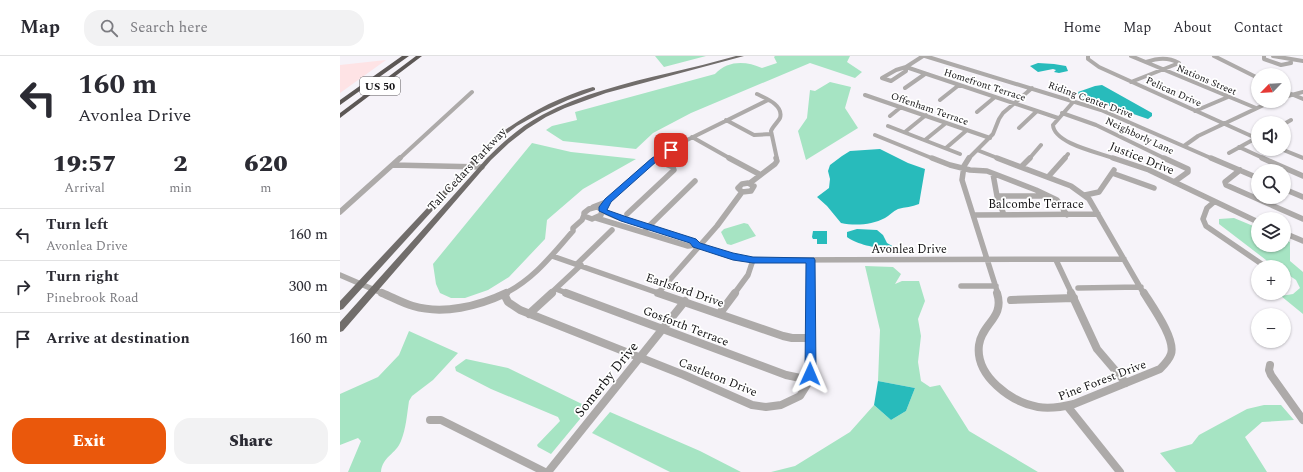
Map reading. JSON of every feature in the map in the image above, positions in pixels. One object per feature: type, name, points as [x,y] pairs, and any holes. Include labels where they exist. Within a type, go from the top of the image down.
[{"type":"highway","name":"US 50","points":[[340,103],[406,56]]},
{"type":"highway","name":"US 50","points":[[340,116],[419,56]]},
{"type":"main road","name":"Tall Cedars Parkway","points":[[340,307],[469,167],[501,135],[525,118],[549,106],[593,89],[723,56]]},
{"type":"main road","name":"Tall Cedars Parkway","points":[[340,328],[482,167],[512,136],[538,118],[562,106],[601,92],[742,56]]},
{"type":"street","points":[[906,67],[906,71],[891,81],[882,78],[896,70],[906,67],[924,56]]},
{"type":"street","name":"Riding Center Drive","points":[[924,56],[1032,88],[1115,115],[1251,175]]},
{"type":"street","name":"Riding Center Drive","points":[[930,56],[936,59]]},
{"type":"street","name":"Pelican Drive","points":[[1088,56],[1091,63],[1251,135]]},
{"type":"street","name":"Nations Street","points":[[1131,56],[1251,106]]},
{"type":"street","points":[[1131,82],[1180,63],[1174,59],[1164,56],[1146,62]]},
{"type":"street","points":[[1214,56],[1251,75]]},
{"type":"street","points":[[1264,56],[1268,61],[1283,65],[1290,64],[1290,59]]},
{"type":"street","points":[[1273,56],[1303,61]]},
{"type":"street","name":"Homefront Terrace","points":[[906,67],[1058,118]]},
{"type":"street","points":[[905,88],[925,74]]},
{"type":"street","points":[[940,100],[959,85]]},
{"type":"street","points":[[962,168],[967,160],[990,138],[996,130],[1000,118],[1032,88]]},
{"type":"street","points":[[340,212],[472,92]]},
{"type":"street","points":[[1292,94],[1303,92]]},
{"type":"street","points":[[742,192],[738,189],[740,185],[750,183],[759,174],[777,162],[771,134],[772,128],[780,115],[776,105],[757,94]]},
{"type":"street","points":[[1292,94],[1303,99]]},
{"type":"street","name":"Offenham Terrace","points":[[865,95],[990,138]]},
{"type":"street","points":[[977,112],[996,97]]},
{"type":"street","points":[[1195,111],[1228,97]]},
{"type":"street","points":[[671,150],[667,147],[668,144],[674,141],[681,143],[768,100]]},
{"type":"street","points":[[1058,118],[1074,101]]},
{"type":"street","points":[[890,116],[901,107]]},
{"type":"street","points":[[1184,146],[1198,136],[1256,108]]},
{"type":"street","points":[[1018,128],[1037,111]]},
{"type":"street","name":"Neighborly Lane","points":[[1062,113],[1096,125],[1188,169],[1188,172],[1174,182]]},
{"type":"street","points":[[905,132],[926,115]]},
{"type":"street","name":"Justice Drive","points":[[1058,118],[1052,127],[1057,134],[1065,140],[1140,167],[1251,219]]},
{"type":"street","points":[[726,120],[754,134],[771,134]]},
{"type":"street","points":[[925,140],[946,123]]},
{"type":"street","points":[[888,126],[960,154]]},
{"type":"street","points":[[946,148],[967,130]]},
{"type":"street","points":[[875,135],[948,165],[985,171],[1049,196],[1060,202],[1067,215]]},
{"type":"street","points":[[692,137],[759,174]]},
{"type":"street","points":[[1229,153],[1251,141]]},
{"type":"street","points":[[340,275],[413,306],[434,310],[455,309],[469,306],[504,294],[529,278],[552,256],[573,231],[573,228],[582,220],[586,210],[606,202],[655,160],[671,150],[680,148],[682,146],[681,143]]},
{"type":"street","points":[[1021,167],[1041,144]]},
{"type":"street","points":[[1239,147],[1303,176]]},
{"type":"street","name":"Pine Forest Drive","points":[[962,168],[962,180],[996,286],[1000,306],[996,318],[985,331],[979,342],[979,352],[984,370],[1001,389],[1028,405],[1046,408],[1068,406],[1160,369],[1169,360],[1172,344],[1167,331],[1098,214],[1085,195],[1071,186],[977,150]]},
{"type":"street","points":[[1291,153],[1303,158]]},
{"type":"street","points":[[1048,177],[1068,154]]},
{"type":"street","points":[[627,214],[674,170],[673,167],[655,160]]},
{"type":"street","points":[[393,165],[482,167]]},
{"type":"street","points":[[1240,170],[1225,182],[1226,185],[1303,219]]},
{"type":"street","points":[[1085,195],[1100,191],[1113,172],[1154,188]]},
{"type":"street","points":[[993,174],[997,196],[1004,215]]},
{"type":"street","points":[[643,232],[695,181]]},
{"type":"street","points":[[659,292],[742,192],[753,190],[754,186],[750,183]]},
{"type":"street","points":[[1291,192],[1303,197]]},
{"type":"street","points":[[997,196],[1049,196]]},
{"type":"street","points":[[573,231],[601,215],[606,202]]},
{"type":"street","points":[[1214,202],[1207,208],[1203,219],[1206,226],[1256,260]]},
{"type":"street","name":"Avonlea Drive","points":[[594,207],[599,207],[603,210],[648,227],[693,241],[698,246]]},
{"type":"street","name":"Balcombe Terrace","points":[[974,215],[1098,214]]},
{"type":"street","name":"Avonlea Drive","points":[[584,215],[585,218],[594,218],[688,246],[698,246],[753,260],[1124,259]]},
{"type":"street","points":[[529,314],[556,289],[612,230]]},
{"type":"street","points":[[1291,236],[1303,241]]},
{"type":"street","name":"Earlsford Drive","points":[[552,256],[579,264],[783,336],[792,338],[810,338]]},
{"type":"street","points":[[720,313],[748,275],[753,260]]},
{"type":"street","points":[[810,380],[811,260]]},
{"type":"street","points":[[1056,260],[1099,353],[1126,383]]},
{"type":"street","points":[[961,286],[996,286]]},
{"type":"street","points":[[1078,288],[1141,287]]},
{"type":"street","name":"Gosforth Terrace","points":[[556,289],[786,376],[810,380]]},
{"type":"street","name":"Castleton Drive","points":[[504,294],[513,306],[529,314],[752,405],[766,407],[781,405],[794,400],[805,390],[810,380]]},
{"type":"street","points":[[1011,300],[1074,298]]},
{"type":"street","name":"Somerby Drive","points":[[547,472],[685,301]]},
{"type":"street","points":[[1270,365],[1269,370],[1271,375],[1303,420]]},
{"type":"street","points":[[1068,406],[1120,472]]},
{"type":"street","points":[[430,420],[441,420],[547,472]]},
{"type":"shaded area","points":[[386,60],[340,93],[340,65]]},
{"type":"green space","points":[[655,56],[706,56],[664,67]]},
{"type":"green space","points":[[850,56],[847,62],[862,72],[855,78],[810,63],[691,113],[653,133],[636,149],[563,141],[546,130],[552,126],[577,120],[575,112],[715,74],[720,69],[731,64],[744,63],[762,68],[777,63],[774,57]]},
{"type":"green space","points":[[830,82],[851,87],[845,108],[858,128],[806,160],[798,131],[807,118],[810,90],[815,91]]},
{"type":"green space","points":[[532,143],[571,152],[636,159],[583,189],[547,220],[545,239],[509,277],[488,290],[465,298],[451,298],[440,293],[436,284],[433,264]]},
{"type":"green space","points":[[1234,218],[1251,225],[1251,249],[1219,224],[1219,219]]},
{"type":"green space","points":[[744,223],[748,224],[756,236],[731,245],[727,244],[721,232],[724,229]]},
{"type":"green space","points":[[1256,252],[1290,252],[1290,260],[1266,260]]},
{"type":"green space","points":[[1291,262],[1303,272],[1303,314],[1286,300],[1291,300],[1291,294],[1300,288],[1296,280],[1291,277]]},
{"type":"green space","points":[[865,266],[893,267],[901,274],[895,284],[902,281],[919,281],[925,301],[918,319],[921,336],[918,362],[921,381],[930,387],[940,385],[969,431],[1038,472],[771,472],[795,466],[850,432],[874,405],[891,420],[906,411],[915,388],[878,381],[880,330]]},
{"type":"green space","points":[[409,331],[458,353],[433,380],[412,396],[409,401],[401,441],[396,449],[386,459],[381,472],[348,472],[361,441],[358,438],[340,445],[340,394],[378,377],[399,355]]},
{"type":"green space","points":[[466,359],[508,368],[582,404],[580,419],[551,454],[537,445],[560,421],[558,417],[491,389],[456,371],[455,367]]},
{"type":"green space","points":[[1264,405],[1281,405],[1294,420],[1262,422],[1245,437],[1267,472],[1176,472],[1160,453],[1192,444],[1199,435],[1247,409]]},
{"type":"green space","points":[[610,412],[700,451],[741,472],[670,472],[592,433]]},
{"type":"water","points":[[1038,63],[1066,66],[1068,71],[1059,73],[1054,72],[1056,70],[1053,69],[1038,72],[1030,66]]},
{"type":"water","points":[[1102,85],[1152,113],[1152,116],[1148,119],[1078,95],[1078,92]]},
{"type":"water","points":[[880,149],[908,163],[925,169],[919,204],[898,209],[885,218],[875,222],[858,225],[841,223],[827,206],[817,197],[829,188],[830,179],[828,171],[830,165],[850,151]]},
{"type":"water","points":[[857,229],[877,230],[883,235],[887,243],[894,247],[883,248],[869,246],[851,240],[847,237],[847,232]]},
{"type":"water","points":[[813,231],[827,231],[827,244],[817,244],[817,239],[813,239],[812,237]]},
{"type":"water","points":[[878,381],[915,388],[906,411],[891,420],[874,405]]},
{"type":"route","points":[[671,150],[655,160],[608,200],[602,209],[603,211],[611,215],[693,241],[696,245],[722,254],[753,260],[811,260],[812,292],[810,374]]}]
